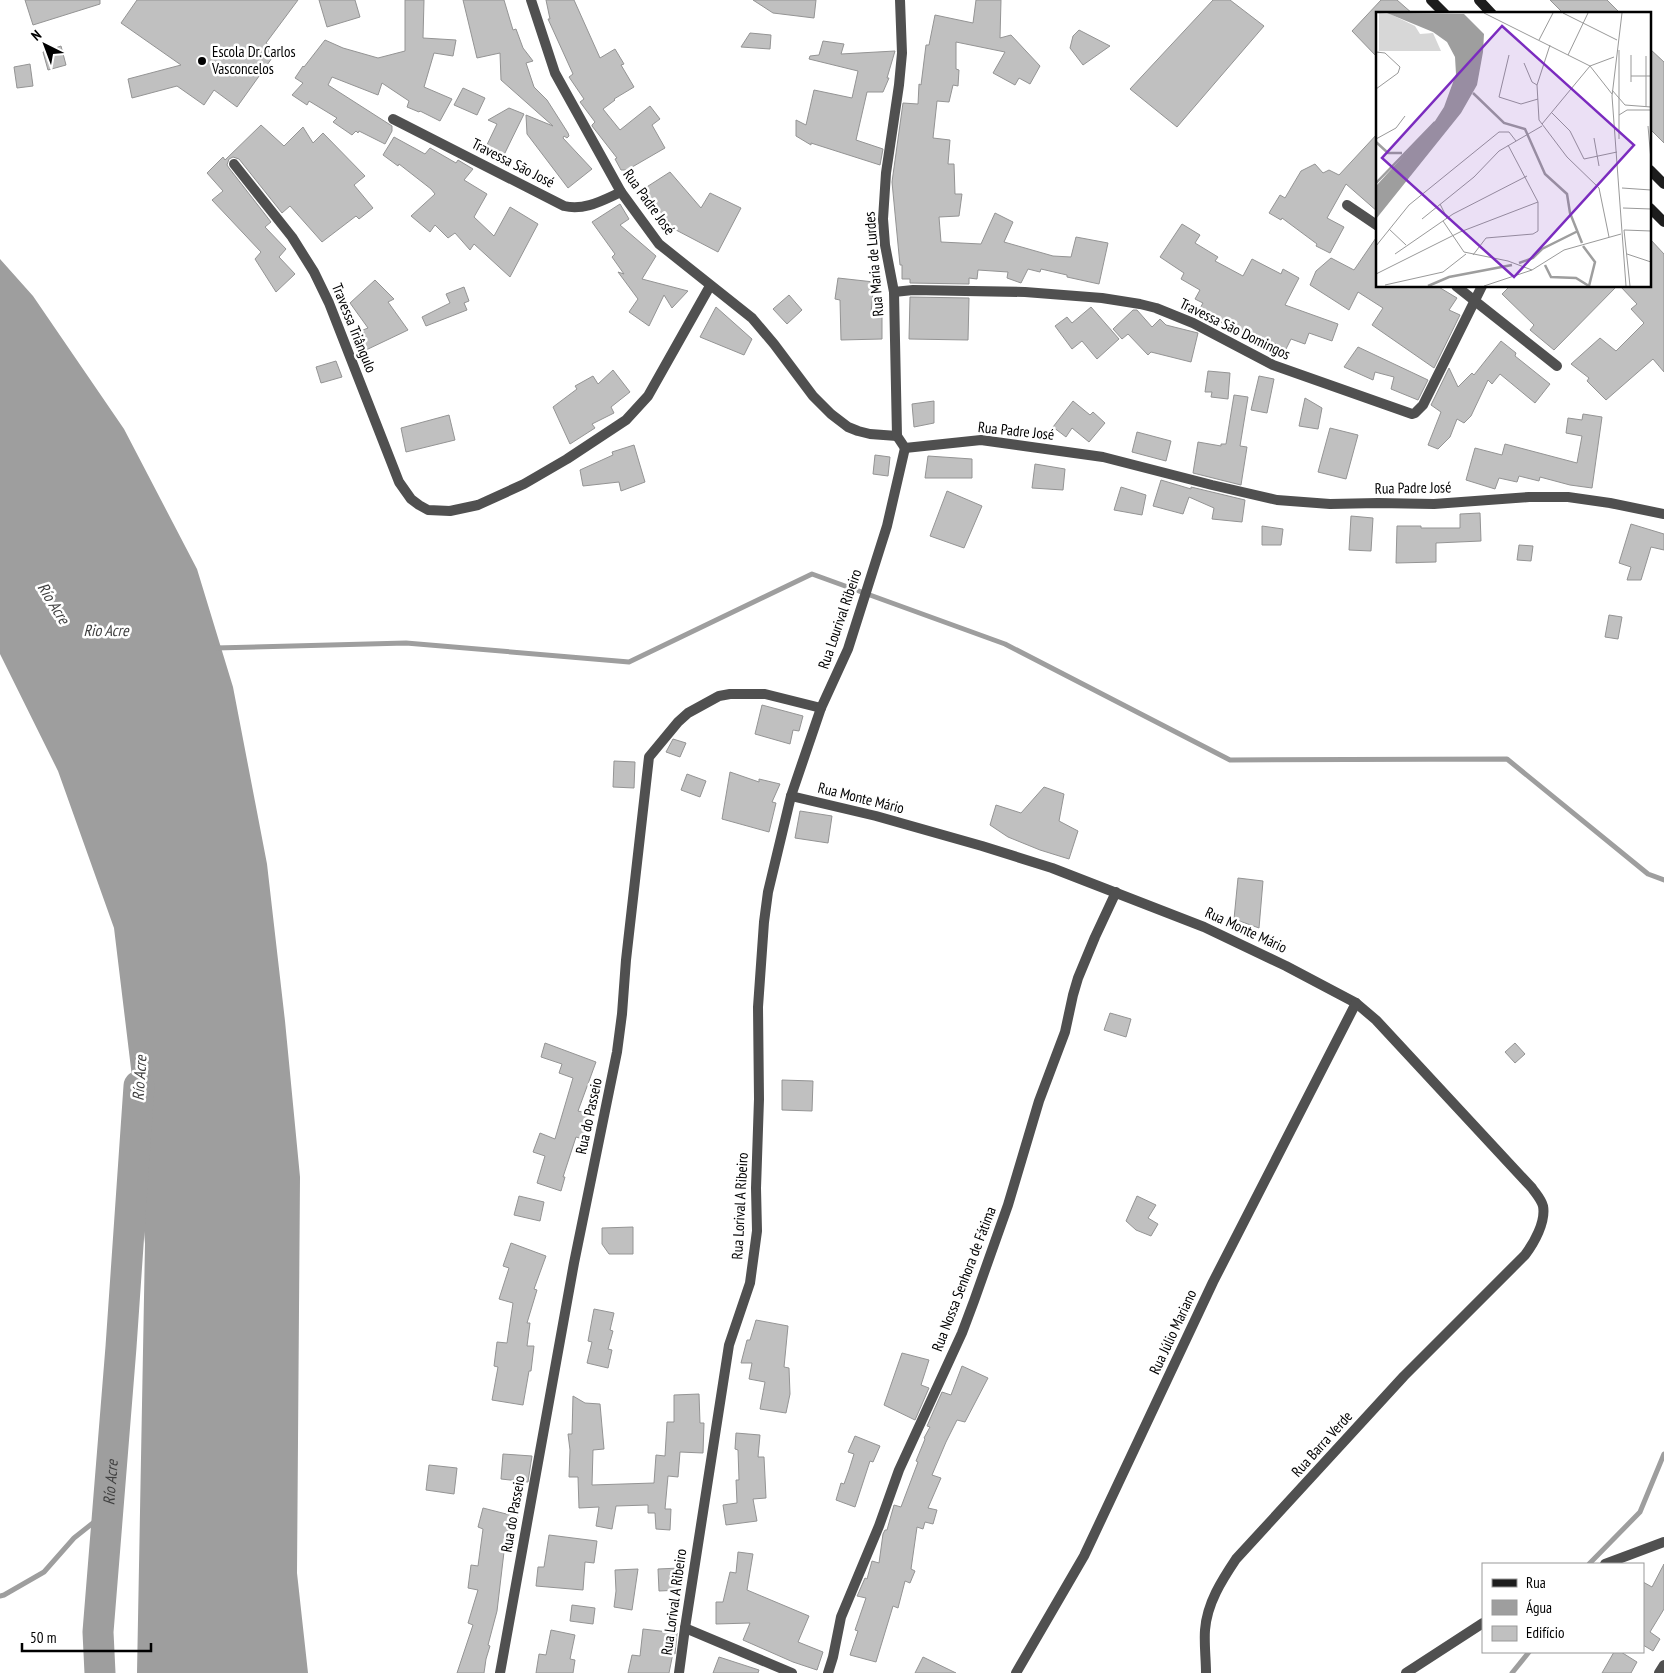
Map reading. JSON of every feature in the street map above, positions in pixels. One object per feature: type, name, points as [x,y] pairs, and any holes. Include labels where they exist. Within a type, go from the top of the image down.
[{"type":"main road","points":[[1431,0],[1443,12]]},
{"type":"main road","points":[[1479,0],[1490,12]]},
{"type":"main road","points":[[1652,172],[1664,184]]},
{"type":"main road","points":[[1652,210],[1664,222]]},
{"type":"street","name":"Rua Padre José","points":[[530,0],[555,73],[622,192],[659,244],[752,318],[813,396],[831,414],[858,431],[898,436]]},
{"type":"street","name":"Rua Maria de Lurdes","points":[[898,436],[894,292],[885,245],[883,219],[886,173],[902,53],[900,0]]},
{"type":"street","name":"Travessa São José","points":[[393,119],[564,206],[585,207],[622,192]]},
{"type":"street","name":"Travessa Triângulo","points":[[234,164],[292,238],[314,272],[329,303],[399,482],[410,498],[428,510],[459,510],[486,502],[524,484],[567,459],[626,420],[648,396],[710,286]]},
{"type":"street","points":[[1347,205],[1376,225]]},
{"type":"street","points":[[1459,288],[1557,366]]},
{"type":"street","name":"Travessa São Domingos","points":[[894,292],[913,290],[1025,292],[1102,298],[1140,304],[1156,308],[1193,323],[1273,365],[1412,414],[1423,405],[1481,288]]},
{"type":"street","points":[[898,436],[905,448]]},
{"type":"street","name":"Rua Padre José","points":[[905,448],[981,440],[1104,457],[1277,500],[1330,504],[1434,504],[1520,498],[1568,497],[1664,514]]},
{"type":"street","name":"Rua Lourival Ribeiro","points":[[791,796],[821,708],[848,649],[887,526],[905,448]]},
{"type":"street","name":"Rua do Passeio","points":[[500,1673],[574,1263],[617,1052],[649,757],[678,722],[688,713],[719,696],[730,694],[765,694],[821,708]]},
{"type":"street","name":"Rua Monte Mário","points":[[791,796],[876,816],[1052,868],[1204,927],[1286,966],[1356,1003],[1392,1036],[1540,1199],[1543,1206],[1543,1214],[1537,1237],[1517,1264]]},
{"type":"street","name":"Rua Lorival A Ribeiro","points":[[679,1673],[729,1345],[748,1292],[752,1273],[757,1231],[758,1007],[764,922],[768,892],[791,796]]},
{"type":"street","name":"Rua Nossa Senhora de Fátima","points":[[828,1673],[841,1617],[879,1526],[899,1470],[968,1317],[1008,1205],[1039,1101],[1065,1032],[1078,978],[1094,937],[1116,892]]},
{"type":"street","name":"Rua Júlio Mariano","points":[[1016,1673],[1084,1556],[1213,1282],[1356,1003]]},
{"type":"street","name":"Rua Barra Verde","points":[[1206,1673],[1205,1630],[1210,1605],[1236,1559],[1404,1376],[1517,1264]]},
{"type":"street","points":[[1608,1563],[1664,1542]]},
{"type":"street","points":[[1406,1673],[1482,1624]]},
{"type":"street","points":[[685,1628],[792,1673]]},
{"type":"street","points":[[1659,1673],[1664,1665]]},
{"type":"water","name":"Rio Acre","points":[[0,259],[33,296],[124,429],[197,569],[233,687],[267,864],[300,1177],[297,1573],[308,1673],[137,1673],[145,1244],[133,1085],[114,928],[58,771],[0,654]]},
{"type":"building","points":[[25,0],[100,0],[100,4],[33,25]]},
{"type":"building","points":[[137,0],[298,0],[266,43],[277,51],[237,107],[214,90],[204,105],[177,86],[132,98],[128,79],[181,65],[121,23]]},
{"type":"building","points":[[319,0],[355,0],[360,17],[327,27]]},
{"type":"building","points":[[405,0],[424,0],[423,38],[456,40],[453,56],[434,53],[424,87],[452,99],[440,121],[407,107],[409,101],[382,83],[378,95],[332,77],[328,85],[392,126],[392,131],[385,144],[359,131],[352,135],[333,122],[337,118],[309,101],[307,105],[292,95],[303,83],[295,78],[325,40],[343,48],[378,58],[405,51]]},
{"type":"building","points":[[463,0],[504,0],[513,30],[516,29],[523,48],[533,61],[526,63],[534,87],[547,100],[568,133],[569,136],[567,138],[564,136],[563,138],[592,169],[568,188],[527,134],[526,115],[553,126],[501,80],[500,53],[477,58]]},
{"type":"building","points":[[546,0],[574,0],[600,58],[615,49],[624,64],[621,65],[634,87],[614,99],[603,109],[620,130],[650,106],[660,119],[652,125],[665,148],[627,170],[621,170],[615,159],[617,158],[592,126],[595,122],[580,102],[584,99],[569,77],[573,74],[548,19],[550,19]]},
{"type":"building","points":[[753,0],[816,0],[814,18],[773,13]]},
{"type":"building","points":[[976,0],[1001,0],[1000,38],[1011,35],[1040,66],[1030,84],[1019,78],[1015,85],[993,73],[1005,52],[956,42],[956,69],[959,70],[958,86],[953,85],[949,102],[937,101],[933,138],[950,140],[948,164],[954,164],[955,194],[962,194],[959,216],[939,217],[941,242],[981,244],[995,213],[1013,222],[1004,242],[1053,256],[1071,257],[1076,237],[1108,243],[1099,284],[1041,269],[1040,272],[1028,269],[1021,283],[1007,278],[1008,272],[978,270],[977,279],[969,278],[969,284],[910,283],[910,279],[902,279],[892,182],[903,103],[918,104],[919,84],[921,85],[926,45],[929,45],[935,15],[973,23]]},
{"type":"building","points":[[1213,0],[1230,0],[1264,26],[1177,127],[1130,89]]},
{"type":"building","points":[[1381,0],[1397,0],[1411,12],[1376,12],[1376,56],[1352,31]]},
{"type":"building","points":[[1550,0],[1607,0],[1619,12],[1562,12]]},
{"type":"building","points":[[1079,30],[1110,46],[1083,65],[1070,48],[1073,36]]},
{"type":"building","points":[[750,33],[771,35],[770,49],[741,47]]},
{"type":"building","points":[[823,41],[844,44],[841,54],[895,51],[887,78],[889,78],[883,92],[867,92],[856,140],[883,149],[880,165],[811,143],[811,145],[796,136],[796,120],[806,125],[814,90],[852,98],[858,71],[809,59],[810,56],[819,55]]},
{"type":"building","points":[[61,46],[66,65],[48,70],[43,52]]},
{"type":"building","points":[[1652,51],[1664,62],[1664,143],[1652,131]]},
{"type":"building","points":[[30,64],[33,86],[17,88],[14,67]]},
{"type":"building","points":[[463,88],[485,98],[477,115],[454,105]]},
{"type":"building","points":[[509,108],[524,114],[502,159],[484,151],[497,124],[488,120]]},
{"type":"building","points":[[261,125],[284,146],[303,127],[313,143],[323,133],[365,176],[354,185],[373,208],[359,219],[356,216],[322,242],[290,206],[282,213],[239,159],[233,157],[229,159],[227,165],[229,168],[271,222],[265,227],[286,249],[279,257],[295,274],[276,292],[255,259],[261,252],[212,200],[223,191],[207,173],[223,157],[225,160]]},
{"type":"building","points":[[1376,135],[1376,210],[1346,184],[1327,218],[1344,227],[1330,253],[1316,246],[1317,244],[1282,218],[1281,220],[1269,213],[1280,195],[1285,198],[1301,171],[1315,164],[1323,173],[1329,170],[1339,175]]},
{"type":"building","points":[[394,137],[425,154],[430,148],[456,163],[458,160],[473,169],[464,180],[487,194],[474,217],[494,236],[510,207],[538,224],[510,277],[474,244],[470,250],[455,233],[448,238],[435,225],[430,232],[411,216],[435,194],[399,164],[398,166],[383,155]]},
{"type":"building","points":[[670,172],[701,208],[710,193],[741,208],[718,252],[676,230],[642,190]]},
{"type":"building","points":[[620,204],[629,219],[620,225],[656,256],[642,279],[688,291],[672,308],[664,295],[649,326],[629,312],[638,299],[618,272],[624,274],[612,257],[615,254],[592,222]]},
{"type":"building","points":[[1182,224],[1200,235],[1195,243],[1218,257],[1215,261],[1243,276],[1252,259],[1281,274],[1283,269],[1299,278],[1285,305],[1338,324],[1332,341],[1309,333],[1305,344],[1291,339],[1286,349],[1243,329],[1240,333],[1199,310],[1203,303],[1195,299],[1200,290],[1181,279],[1184,273],[1160,257]]},
{"type":"building","points":[[1376,238],[1376,288],[1440,288],[1457,298],[1449,310],[1460,315],[1434,368],[1372,325],[1383,308],[1358,292],[1349,310],[1310,285],[1316,271],[1331,258],[1354,270]]},
{"type":"building","points":[[1652,241],[1664,254],[1664,372],[1653,359],[1606,400],[1587,381],[1589,378],[1571,364],[1600,338],[1616,351],[1644,323],[1631,309],[1637,304],[1622,288],[1652,288]]},
{"type":"building","points":[[838,278],[874,282],[871,313],[882,313],[882,339],[841,340],[840,300],[835,299]]},
{"type":"building","points":[[375,280],[394,299],[388,302],[408,330],[366,350],[358,332],[368,328],[350,303]]},
{"type":"building","points":[[464,287],[469,301],[464,303],[467,310],[426,326],[422,317],[450,303],[446,294]]},
{"type":"building","points":[[1508,288],[1615,288],[1554,350],[1530,330],[1534,325],[1502,294]]},
{"type":"building","points":[[789,295],[802,310],[787,324],[773,309]]},
{"type":"building","points":[[910,297],[969,298],[968,340],[909,339]]},
{"type":"building","points":[[716,307],[752,339],[744,355],[700,337]]},
{"type":"building","points":[[1091,307],[1119,339],[1097,359],[1082,341],[1072,349],[1055,326],[1067,317],[1072,323]]},
{"type":"building","points":[[1133,310],[1137,310],[1152,327],[1160,319],[1166,325],[1198,333],[1191,362],[1151,352],[1148,355],[1128,334],[1122,339],[1113,329]]},
{"type":"building","points":[[1501,341],[1516,353],[1515,356],[1550,384],[1535,403],[1500,374],[1492,384],[1488,380],[1471,416],[1464,423],[1457,419],[1450,437],[1438,449],[1428,445],[1441,412],[1431,405],[1449,368],[1458,387],[1472,373],[1474,375]]},
{"type":"building","points":[[1358,347],[1428,380],[1418,400],[1391,389],[1394,377],[1375,372],[1373,380],[1344,367]]},
{"type":"building","points":[[336,361],[342,377],[321,383],[316,367]]},
{"type":"building","points":[[613,370],[630,392],[611,407],[614,413],[592,424],[595,428],[570,444],[553,407],[577,389],[575,386],[593,376],[598,384]]},
{"type":"building","points":[[1208,371],[1230,373],[1228,399],[1211,397],[1212,392],[1205,392]]},
{"type":"building","points":[[1259,376],[1274,379],[1267,413],[1251,410]]},
{"type":"building","points":[[1234,395],[1248,397],[1240,446],[1247,447],[1241,485],[1193,473],[1198,442],[1221,446],[1221,444],[1226,444]]},
{"type":"building","points":[[1305,398],[1322,408],[1318,429],[1299,426]]},
{"type":"building","points":[[934,401],[934,423],[914,427],[912,404]]},
{"type":"building","points":[[1073,401],[1090,415],[1093,412],[1105,423],[1089,442],[1072,428],[1066,437],[1053,427]]},
{"type":"building","points":[[1583,414],[1602,417],[1592,488],[1570,485],[1540,477],[1539,481],[1519,476],[1517,482],[1499,478],[1495,489],[1466,480],[1475,448],[1502,455],[1505,444],[1577,463],[1582,436],[1566,433],[1568,418],[1582,420]]},
{"type":"building","points":[[449,415],[455,440],[406,452],[401,428]]},
{"type":"building","points":[[1330,428],[1358,435],[1346,479],[1318,472]]},
{"type":"building","points":[[1137,432],[1171,441],[1166,461],[1132,452]]},
{"type":"building","points":[[634,445],[645,482],[621,491],[619,482],[583,486],[580,470],[613,455],[612,452]]},
{"type":"building","points":[[875,455],[890,457],[888,476],[873,474]]},
{"type":"building","points":[[928,456],[972,459],[972,478],[925,478]]},
{"type":"building","points":[[1035,464],[1065,469],[1063,490],[1032,488]]},
{"type":"building","points":[[1161,480],[1191,489],[1191,487],[1245,500],[1242,522],[1212,519],[1214,508],[1189,497],[1183,514],[1153,506]]},
{"type":"building","points":[[1121,487],[1146,495],[1142,515],[1114,510]]},
{"type":"building","points":[[947,491],[982,506],[964,548],[930,536]]},
{"type":"building","points":[[1480,513],[1481,541],[1436,543],[1436,562],[1396,563],[1397,526],[1460,528],[1460,514]]},
{"type":"building","points":[[1351,516],[1373,518],[1371,551],[1349,550]]},
{"type":"building","points":[[1631,524],[1664,534],[1664,550],[1651,547],[1641,580],[1627,580],[1631,567],[1619,563]]},
{"type":"building","points":[[1262,526],[1283,529],[1281,545],[1262,545]]},
{"type":"building","points":[[1519,545],[1533,546],[1531,561],[1517,560]]},
{"type":"building","points":[[1609,615],[1622,617],[1618,639],[1605,637]]},
{"type":"building","points":[[762,705],[803,716],[799,731],[793,730],[790,744],[755,734]]},
{"type":"building","points":[[673,739],[686,743],[680,757],[666,752]]},
{"type":"building","points":[[614,761],[635,762],[634,788],[613,787]]},
{"type":"building","points":[[730,772],[759,782],[759,779],[780,784],[772,802],[776,803],[769,832],[722,819]]},
{"type":"building","points":[[687,774],[706,781],[700,797],[681,790]]},
{"type":"building","points":[[1044,787],[1064,794],[1059,821],[1078,831],[1069,859],[1008,837],[990,825],[996,805],[1021,813]]},
{"type":"building","points":[[800,811],[832,816],[828,843],[795,838]]},
{"type":"building","points":[[1238,878],[1263,881],[1259,928],[1234,919]]},
{"type":"building","points":[[1110,1013],[1131,1019],[1126,1037],[1104,1030]]},
{"type":"building","points":[[545,1043],[596,1062],[578,1111],[590,1114],[583,1139],[576,1137],[563,1177],[565,1177],[561,1191],[537,1183],[545,1156],[533,1152],[540,1133],[555,1139],[573,1078],[559,1073],[562,1064],[541,1057]]},
{"type":"building","points":[[1515,1043],[1525,1054],[1515,1063],[1505,1052]]},
{"type":"building","points":[[782,1080],[813,1081],[812,1111],[782,1110]]},
{"type":"building","points":[[519,1196],[544,1202],[540,1221],[514,1215]]},
{"type":"building","points":[[1137,1196],[1156,1205],[1148,1218],[1158,1224],[1151,1236],[1136,1230],[1126,1221]]},
{"type":"building","points":[[633,1227],[633,1254],[609,1254],[602,1244],[602,1228]]},
{"type":"building","points":[[511,1243],[546,1256],[534,1289],[537,1290],[527,1323],[530,1323],[527,1346],[534,1346],[531,1371],[529,1371],[523,1405],[492,1400],[498,1367],[494,1366],[497,1342],[507,1343],[513,1303],[499,1299],[509,1268],[503,1266]]},
{"type":"building","points":[[594,1309],[614,1313],[610,1330],[613,1331],[608,1349],[612,1350],[608,1368],[587,1363],[592,1342],[588,1341]]},
{"type":"building","points":[[756,1320],[788,1326],[784,1367],[789,1368],[790,1394],[786,1413],[760,1409],[765,1382],[749,1379],[752,1363],[741,1363],[747,1340],[750,1340]]},
{"type":"building","points":[[902,1353],[929,1360],[921,1385],[929,1388],[915,1420],[884,1405]]},
{"type":"building","points":[[962,1366],[988,1378],[965,1422],[957,1420],[932,1475],[941,1478],[928,1508],[937,1510],[933,1524],[925,1522],[923,1529],[917,1527],[911,1569],[915,1571],[910,1583],[905,1581],[898,1608],[893,1606],[876,1662],[850,1655],[858,1631],[855,1630],[866,1598],[857,1596],[865,1578],[867,1579],[872,1561],[879,1563],[883,1534],[887,1530],[894,1505],[901,1507],[918,1462],[916,1461],[924,1438],[930,1427],[927,1426],[942,1392],[951,1395]]},
{"type":"building","points":[[699,1394],[700,1423],[704,1423],[703,1453],[680,1452],[678,1477],[668,1476],[665,1509],[671,1509],[670,1530],[656,1529],[655,1513],[648,1513],[648,1505],[616,1506],[612,1529],[596,1526],[599,1507],[579,1508],[578,1477],[569,1477],[570,1450],[568,1434],[572,1434],[573,1396],[585,1403],[600,1404],[604,1449],[593,1450],[592,1485],[654,1483],[656,1455],[665,1456],[667,1422],[674,1422],[674,1395]]},
{"type":"building","points":[[736,1433],[760,1435],[758,1457],[764,1457],[766,1498],[753,1499],[757,1521],[726,1525],[723,1505],[737,1503],[736,1480],[739,1480],[738,1450],[735,1449]]},
{"type":"building","points":[[855,1436],[880,1446],[873,1462],[870,1461],[855,1507],[836,1500],[841,1483],[844,1484],[854,1454],[848,1452]]},
{"type":"building","points":[[503,1454],[532,1456],[528,1482],[501,1479]]},
{"type":"building","points":[[429,1465],[457,1468],[454,1494],[426,1490]]},
{"type":"building","points":[[483,1508],[518,1517],[513,1537],[506,1535],[497,1611],[488,1645],[490,1646],[484,1673],[457,1673],[473,1625],[468,1623],[478,1590],[468,1588],[471,1565],[478,1566],[483,1529],[478,1527]]},
{"type":"building","points":[[549,1535],[597,1541],[594,1563],[585,1562],[583,1590],[536,1586],[538,1567],[544,1567]]},
{"type":"building","points":[[738,1552],[753,1554],[747,1590],[809,1616],[798,1642],[823,1652],[817,1670],[793,1662],[743,1640],[750,1623],[716,1624],[716,1602],[723,1602],[730,1572],[736,1573]]},
{"type":"building","points":[[1664,1564],[1664,1609],[1650,1632],[1660,1639],[1653,1651],[1644,1646],[1644,1583],[1652,1587]]},
{"type":"building","points":[[680,1568],[681,1590],[659,1591],[658,1569]]},
{"type":"building","points":[[638,1569],[632,1610],[614,1607],[616,1591],[615,1570]]},
{"type":"building","points":[[572,1605],[595,1608],[593,1624],[570,1621]]},
{"type":"building","points":[[643,1629],[677,1633],[675,1654],[673,1653],[669,1673],[628,1673],[632,1655],[640,1656]]},
{"type":"building","points":[[551,1630],[575,1635],[570,1659],[575,1660],[573,1673],[536,1673],[539,1654],[546,1655]]},
{"type":"building","points":[[1613,1653],[1623,1653],[1637,1662],[1631,1673],[1602,1673]]},
{"type":"building","points":[[719,1657],[759,1670],[758,1673],[713,1673]]},
{"type":"building","points":[[923,1657],[956,1673],[915,1673]]},
{"type":"waterway","points":[[215,648],[406,643],[629,662],[812,574],[1005,644],[1230,760],[1507,759],[1648,874],[1664,880]]},
{"type":"waterway","name":"Río Acre","points":[[100,1673],[98,1632],[121,1347],[139,1086]]},
{"type":"waterway","points":[[1590,1563],[1640,1512],[1664,1454]]},
{"type":"waterway","points":[[0,1596],[44,1572],[74,1538],[108,1511]]},
{"type":"waterway","points":[[1512,1673],[1528,1653]]},
{"type":"place","name":"Escola Dr. Carlos Vasconcelos","points":[[202,61]]}]
